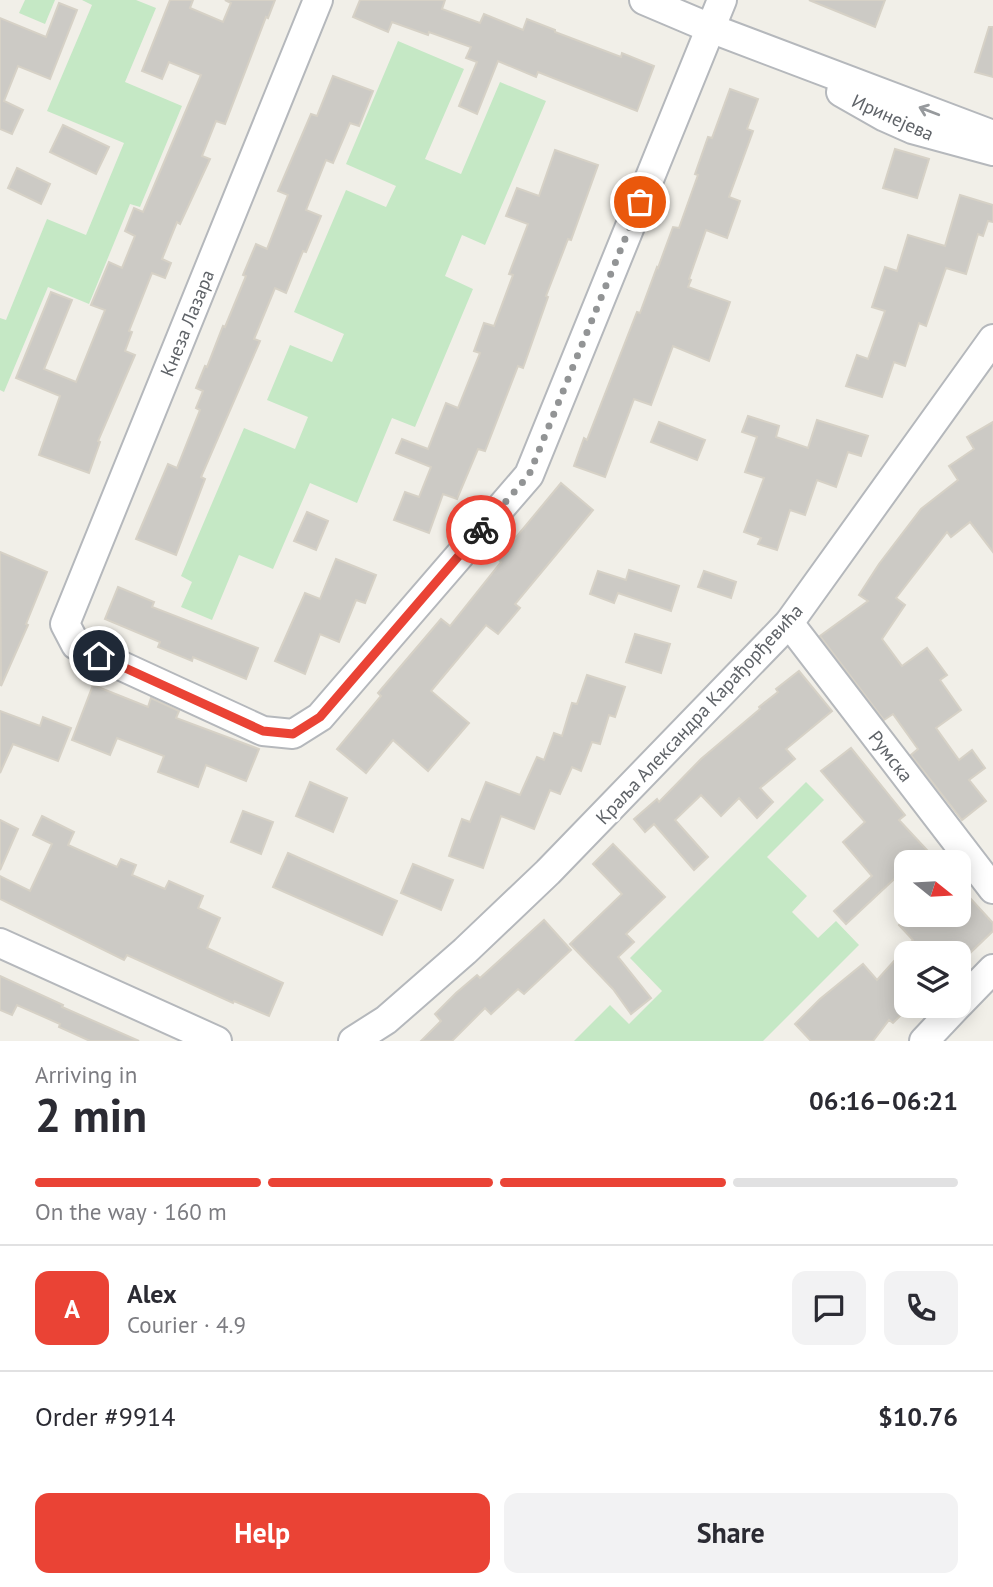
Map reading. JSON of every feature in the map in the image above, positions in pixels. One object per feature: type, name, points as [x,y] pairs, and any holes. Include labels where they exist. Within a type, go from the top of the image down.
[{"type":"street","name":"Кнеза Лазара","points":[[318,0],[65,624],[76,645],[263,731],[293,734],[320,717],[529,475],[710,28]]},
{"type":"street","name":"Иринејева","points":[[644,0],[710,28],[993,135]]},
{"type":"street","points":[[710,28],[722,0]]},
{"type":"street","name":"Иринејева","points":[[802,63],[839,92],[886,117],[939,138],[993,151]]},
{"type":"street","name":"Краља Александра Карађорђевића","points":[[353,1041],[386,1020],[539,881],[789,623],[993,339]]},
{"type":"street","name":"Румска","points":[[789,623],[993,888]]},
{"type":"street","points":[[0,943],[217,1041]]},
{"type":"street","points":[[971,992],[993,969]]},
{"type":"street","points":[[923,1041],[945,1018]]},
{"type":"green space","points":[[25,0],[55,0],[45,24],[19,13]]},
{"type":"green space","points":[[82,0],[136,0],[156,8],[125,82],[182,106],[140,207],[130,204],[89,304],[48,287],[4,392],[0,390],[0,318],[6,320],[47,219],[86,235],[124,143],[47,111],[92,5]]},
{"type":"green space","points":[[398,41],[464,69],[425,159],[461,174],[500,82],[546,101],[485,245],[462,235],[445,276],[473,289],[415,427],[392,418],[357,503],[310,483],[273,569],[239,555],[212,620],[181,607],[192,582],[181,576],[244,428],[295,449],[308,417],[267,400],[290,345],[332,362],[344,334],[294,312],[346,190],[386,207],[396,186],[346,164]]},
{"type":"green space","points":[[806,782],[824,800],[767,857],[807,896],[792,912],[818,938],[836,921],[859,945],[763,1041],[574,1041],[610,1005],[629,1024],[662,991],[630,958]]},
{"type":"building","points":[[170,0],[193,0],[190,8],[223,22],[231,3],[225,0],[275,0],[225,124],[216,121],[202,156],[210,159],[180,224],[177,222],[162,259],[171,263],[165,278],[152,273],[129,331],[132,332],[125,351],[135,355],[98,441],[100,442],[89,473],[39,455],[60,396],[16,378],[51,292],[72,300],[44,369],[76,382],[105,310],[91,305],[109,262],[122,268],[135,236],[125,231],[134,208],[143,212],[201,75],[169,62],[162,79],[142,71]]},
{"type":"building","points":[[360,0],[445,0],[442,9],[480,23],[484,14],[523,30],[527,19],[621,57],[622,53],[654,66],[637,111],[538,72],[536,77],[498,61],[477,114],[459,106],[477,62],[466,58],[471,47],[392,22],[388,32],[353,17]]},
{"type":"building","points":[[809,0],[885,0],[875,27]]},
{"type":"building","points":[[59,3],[77,10],[50,79],[18,66],[4,101],[23,110],[12,134],[0,129],[0,18],[46,37]]},
{"type":"building","points":[[989,27],[993,27],[993,77],[975,72]]},
{"type":"building","points":[[333,76],[373,91],[359,126],[350,123],[333,163],[326,160],[306,210],[321,216],[286,293],[275,288],[254,339],[260,341],[201,477],[205,479],[176,555],[136,539],[168,464],[177,468],[200,410],[196,408],[203,391],[196,388],[223,326],[225,327],[256,244],[267,249],[288,195],[278,191],[311,114],[317,116]]},
{"type":"building","points":[[730,89],[758,99],[747,129],[753,131],[729,197],[740,201],[727,238],[706,230],[689,279],[691,280],[688,287],[730,302],[709,361],[673,346],[651,405],[634,399],[605,477],[574,466],[584,438],[587,440],[637,312],[640,313],[673,227],[679,228],[708,137],[712,138]]},
{"type":"building","points":[[63,125],[109,147],[96,174],[50,152]]},
{"type":"building","points":[[895,149],[929,159],[917,198],[883,188]]},
{"type":"building","points":[[555,150],[598,165],[571,240],[568,239],[546,296],[548,297],[523,368],[518,366],[485,451],[478,449],[457,499],[443,494],[429,533],[394,520],[405,492],[419,497],[431,467],[396,453],[402,439],[428,449],[446,403],[458,408],[480,353],[474,351],[484,323],[494,326],[513,275],[509,274],[528,224],[506,216],[517,188],[539,196]]},
{"type":"building","points":[[17,168],[50,184],[41,204],[8,188]]},
{"type":"building","points":[[960,195],[993,205],[993,222],[988,221],[983,236],[978,234],[966,274],[946,268],[926,326],[919,323],[905,366],[894,362],[882,397],[846,386],[857,355],[868,359],[885,311],[872,307],[885,267],[897,271],[908,235],[945,246]]},
{"type":"building","points":[[748,416],[779,426],[776,437],[808,448],[817,420],[868,436],[861,456],[848,452],[836,487],[817,480],[805,515],[790,510],[777,550],[758,544],[761,538],[744,532],[764,478],[745,472],[757,437],[742,432]]},
{"type":"building","points":[[659,422],[705,440],[697,460],[651,442]]},
{"type":"building","points":[[993,422],[993,552],[970,522],[951,537],[947,532],[896,598],[905,605],[882,639],[902,666],[927,648],[947,675],[940,680],[961,710],[936,728],[959,760],[972,750],[985,768],[969,780],[986,801],[962,820],[911,755],[918,749],[893,714],[884,720],[820,636],[868,601],[859,595],[879,564],[921,509],[958,480],[949,466],[974,449],[967,437]]},
{"type":"building","points":[[561,483],[593,510],[515,604],[520,608],[498,634],[486,625],[431,691],[469,723],[428,771],[393,740],[366,773],[337,749],[381,696],[378,693],[441,619],[450,626],[501,562],[498,559]]},
{"type":"building","points":[[307,512],[328,521],[316,550],[294,541]]},
{"type":"building","points":[[0,552],[47,572],[26,624],[28,625],[1,686]]},
{"type":"building","points":[[336,559],[376,575],[365,603],[356,600],[339,642],[320,634],[305,674],[275,661],[305,593],[320,599]]},
{"type":"building","points":[[629,570],[679,586],[671,611],[618,593],[614,603],[590,594],[598,571],[626,580]]},
{"type":"building","points":[[704,571],[736,582],[731,598],[698,587]]},
{"type":"building","points":[[118,587],[154,602],[152,607],[258,648],[246,679],[193,657],[192,661],[158,647],[160,642],[105,619]]},
{"type":"building","points":[[635,634],[670,644],[661,673],[626,662]]},
{"type":"building","points":[[799,671],[832,711],[786,749],[795,759],[760,788],[773,802],[757,818],[739,798],[721,816],[701,795],[675,820],[708,857],[694,870],[654,824],[645,832],[634,819],[657,799],[659,802],[701,759],[760,709],[759,707],[778,692],[776,689]]},
{"type":"building","points":[[587,675],[625,687],[615,717],[609,715],[600,744],[592,742],[581,771],[572,767],[560,794],[550,790],[534,829],[501,816],[483,868],[449,856],[462,819],[470,822],[486,782],[520,795],[537,757],[544,760],[554,733],[562,736],[572,703],[577,704]]},
{"type":"building","points":[[93,685],[148,707],[151,698],[179,711],[176,718],[259,749],[246,781],[206,765],[198,787],[158,772],[164,756],[117,738],[110,755],[72,740]]},
{"type":"building","points":[[0,711],[40,726],[43,717],[71,728],[58,761],[13,744],[0,773]]},
{"type":"building","points":[[851,748],[905,815],[899,820],[927,850],[894,850],[894,879],[846,924],[834,911],[872,876],[843,842],[865,822],[821,771]]},
{"type":"building","points":[[310,782],[347,798],[333,832],[296,816]]},
{"type":"building","points":[[243,811],[273,822],[261,854],[231,842]]},
{"type":"building","points":[[42,816],[74,832],[68,845],[117,867],[121,859],[136,865],[132,875],[165,889],[169,881],[203,896],[198,908],[220,918],[207,948],[283,983],[269,1016],[234,1001],[233,1003],[127,955],[124,960],[0,899],[0,876],[30,891],[52,844],[33,835]]},
{"type":"building","points":[[0,820],[18,829],[0,870]]},
{"type":"building","points":[[613,844],[665,897],[626,934],[634,942],[618,957],[651,998],[631,1014],[613,989],[570,944],[622,894],[593,864]]},
{"type":"building","points":[[288,853],[397,901],[382,935],[273,887]]},
{"type":"building","points":[[413,864],[453,880],[441,910],[401,893]]},
{"type":"building","points":[[971,899],[993,923],[993,931],[971,952],[971,941],[913,940],[902,928],[971,928]]},
{"type":"building","points":[[544,920],[571,950],[524,994],[518,989],[491,1014],[485,1008],[452,1041],[421,1041],[441,1021],[435,1014],[456,993],[477,975],[480,978]]},
{"type":"building","points":[[894,961],[894,1018],[898,1018],[893,1023],[889,1020],[873,1041],[811,1041],[795,1024],[820,999],[863,964],[877,980]]},
{"type":"building","points":[[0,976],[139,1041],[90,1041],[17,1005],[12,1015],[0,1010]]},
{"type":"way so far","points":[[481,530],[529,475],[640,202]]},
{"type":"route","points":[[99,656],[263,731],[293,734],[320,717],[481,530]]}]
